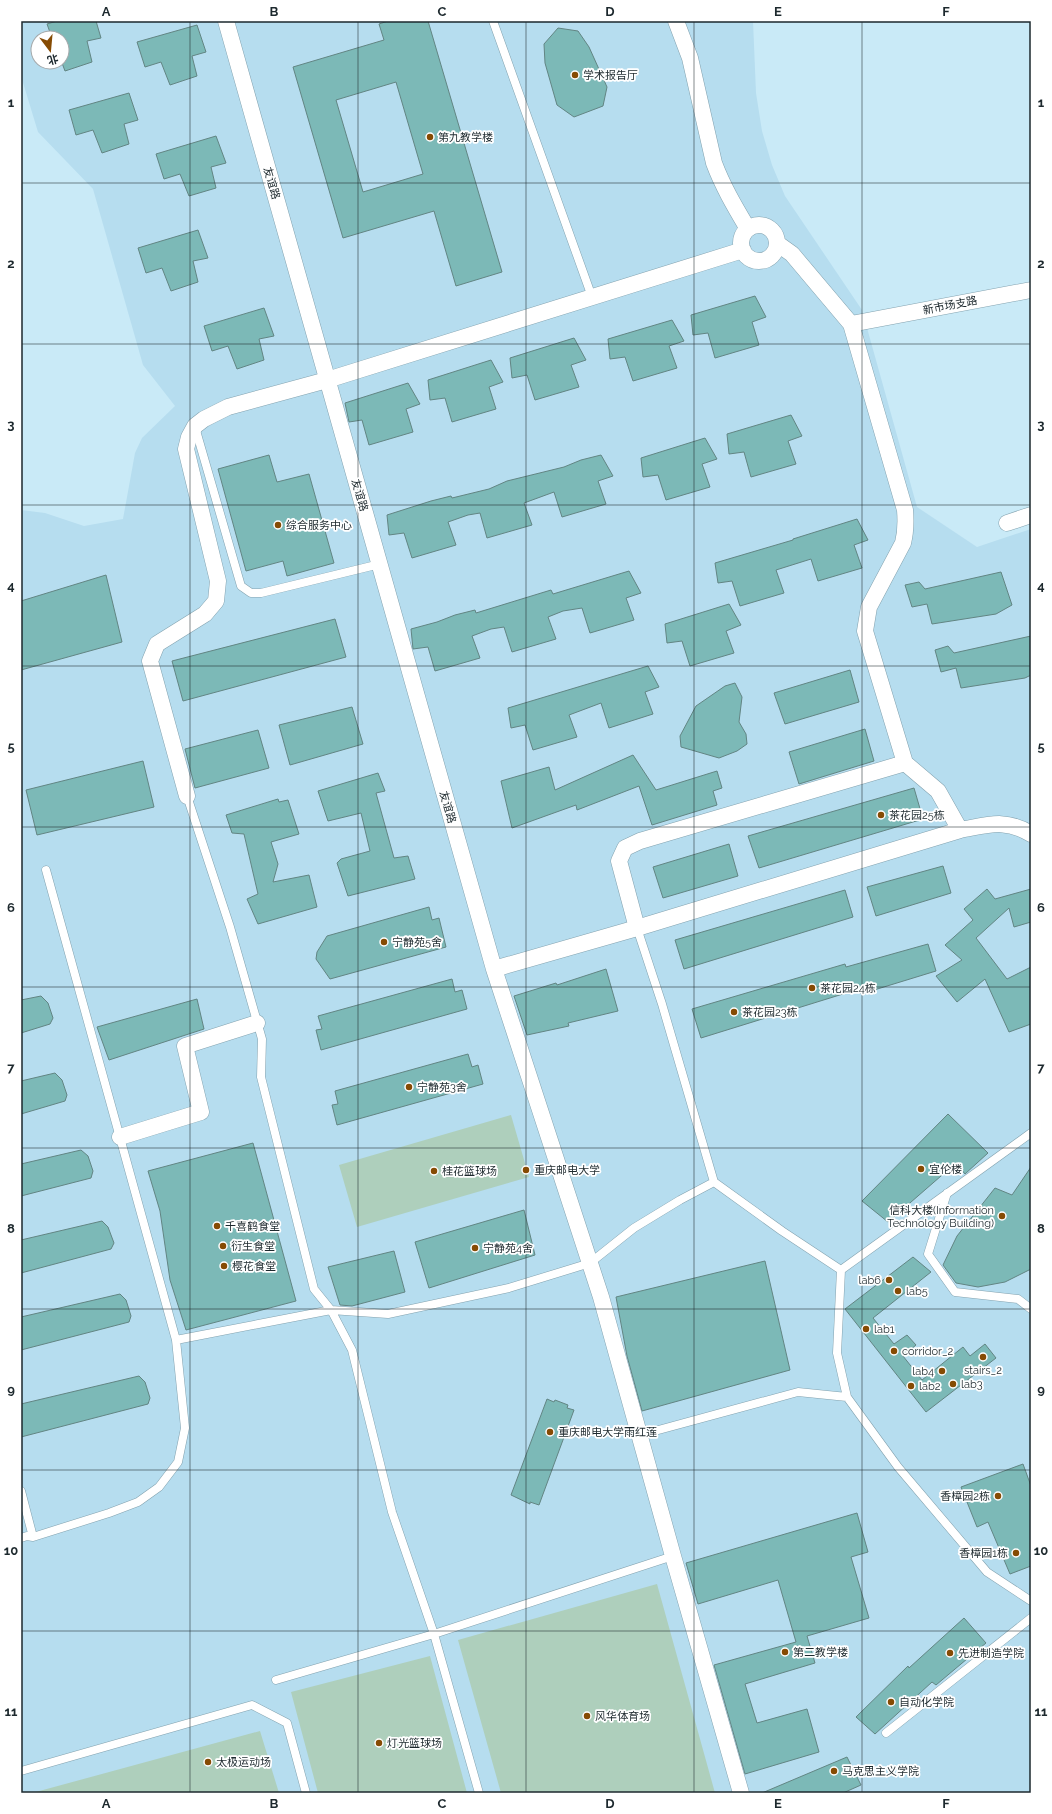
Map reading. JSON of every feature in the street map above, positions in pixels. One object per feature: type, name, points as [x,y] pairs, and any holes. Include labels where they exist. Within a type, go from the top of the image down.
[{"type":"street","name":"友谊路","points":[[226,21],[494,969],[590,1263],[741,1793]]},
{"type":"street","points":[[676,21],[690,58],[714,162],[727,194],[748,229]]},
{"type":"street","points":[[778,244],[773,255],[763,261],[751,259],[743,250],[742,239],[748,229],[759,224],[775,233],[778,244],[792,254],[851,324],[905,510],[906,521],[906,532],[903,543],[868,607],[865,631],[905,763],[938,791],[960,830]]},
{"type":"street","points":[[187,796],[150,661],[157,644],[206,614],[216,601],[218,581],[186,449],[189,437],[195,426],[204,419],[228,407],[327,380],[743,250]]},
{"type":"street","name":"新市场支路","points":[[851,324],[1031,290]]},
{"type":"street","points":[[1007,523],[1031,515]]},
{"type":"street","points":[[637,928],[619,861],[626,848],[640,841],[905,763]]},
{"type":"street","points":[[494,969],[637,928],[960,830],[997,824],[1010,824],[1031,834]]},
{"type":"street","points":[[120,1137],[201,1112],[185,1046],[257,1023]]},
{"type":"lane","points":[[493,21],[592,298]]},
{"type":"lane","points":[[195,426],[241,586],[251,593],[261,593],[380,564]]},
{"type":"lane","points":[[187,796],[230,926],[262,1039],[263,1084],[314,1289],[331,1310],[352,1350],[392,1512],[434,1634],[479,1793]]},
{"type":"lane","points":[[21,1538],[27,1536],[33,1538],[138,1502],[159,1487],[178,1462],[185,1428],[183,1389],[176,1340],[46,870]]},
{"type":"lane","points":[[637,928],[662,1004],[714,1182],[782,1231],[841,1270]]},
{"type":"lane","points":[[841,1270],[1031,1133]]},
{"type":"lane","points":[[176,1340],[331,1310],[388,1314],[509,1288],[590,1263],[634,1228],[680,1200],[714,1182]]},
{"type":"lane","points":[[947,1193],[928,1254],[955,1292],[1018,1299],[1031,1309]]},
{"type":"lane","points":[[841,1270],[837,1353],[847,1396],[898,1467],[987,1572],[1031,1601]]},
{"type":"lane","points":[[640,1435],[798,1392],[847,1396]]},
{"type":"lane","points":[[21,1491],[33,1538]]},
{"type":"lane","points":[[276,1680],[434,1634],[673,1556]]},
{"type":"lane","points":[[886,1733],[1031,1618]]},
{"type":"lane","points":[[21,1771],[252,1705],[287,1723],[306,1793]]},
{"type":"shaded area","name":"重庆邮电大学","points":[[21,21],[753,21],[756,93],[762,131],[772,165],[785,196],[862,310],[917,507],[977,547],[1031,529],[1031,1793],[21,1793],[21,510],[45,513],[84,526],[123,519],[135,453],[142,438],[175,406],[143,365],[93,189],[38,132],[21,76]]},
{"type":"green space","name":"桂花篮球场","points":[[511,1115],[529,1177],[357,1227],[339,1165]]},
{"type":"green space","name":"风华体育场","points":[[657,1584],[715,1793],[501,1793],[458,1640]]},
{"type":"green space","name":"灯光篮球场","points":[[430,1656],[467,1793],[318,1793],[291,1692]]},
{"type":"green space","name":"太极运动场","points":[[260,1731],[279,1793],[32,1793]]},
{"type":"building","points":[[57,21],[96,21],[101,38],[87,41],[92,62],[70,69],[70,30],[49,30],[47,24]]},
{"type":"building","name":"第九教学楼","points":[[388,21],[428,21],[502,272],[456,286],[434,211],[343,238],[293,67],[384,40],[379,24]],"holes":[[[396,82],[423,174],[363,192],[336,100]]]},
{"type":"building","points":[[197,25],[206,52],[192,56],[197,76],[170,85],[161,62],[145,67],[137,42]]},
{"type":"building","name":"学术报告厅","points":[[558,28],[578,31],[589,47],[607,87],[603,106],[574,117],[557,105],[545,63],[544,44]]},
{"type":"building","points":[[129,93],[138,120],[124,124],[129,144],[102,153],[93,130],[76,135],[69,110]]},
{"type":"building","points":[[216,136],[226,163],[211,167],[216,188],[189,196],[180,174],[164,179],[156,154]]},
{"type":"building","points":[[198,230],[208,258],[193,261],[198,282],[171,291],[162,268],[146,273],[138,248]]},
{"type":"building","points":[[755,296],[766,317],[752,322],[759,345],[715,358],[708,333],[693,335],[691,315]]},
{"type":"building","points":[[264,308],[274,336],[259,339],[264,360],[237,369],[228,346],[212,351],[204,326]]},
{"type":"building","points":[[672,320],[684,341],[669,346],[677,368],[633,381],[625,357],[610,359],[608,339]]},
{"type":"building","points":[[574,338],[586,360],[571,365],[579,387],[535,400],[527,375],[512,378],[510,358]]},
{"type":"building","points":[[491,360],[503,382],[489,387],[496,409],[452,422],[445,398],[430,400],[428,380]]},
{"type":"building","points":[[408,383],[420,404],[406,409],[413,432],[369,445],[362,420],[349,422],[345,403]]},
{"type":"building","points":[[791,415],[802,436],[788,441],[796,464],[751,477],[744,452],[729,454],[727,434]]},
{"type":"building","points":[[705,438],[717,459],[702,464],[710,487],[666,500],[658,475],[643,477],[641,458]]},
{"type":"building","name":"综合服务中心","points":[[269,455],[277,482],[309,474],[334,563],[287,576],[283,561],[246,571],[218,469]]},
{"type":"building","points":[[601,455],[613,476],[598,481],[606,504],[562,517],[554,492],[524,503],[532,525],[487,538],[480,513],[468,515],[448,522],[456,545],[412,558],[404,533],[389,535],[387,515],[431,501],[451,496],[452,498],[489,489],[507,481],[564,467],[581,460]]},
{"type":"building","points":[[857,519],[868,540],[854,545],[862,568],[818,581],[811,559],[776,570],[784,593],[740,606],[732,581],[718,583],[715,563]]},
{"type":"building","points":[[629,571],[641,593],[626,598],[634,620],[590,633],[582,608],[563,611],[548,617],[556,639],[512,652],[504,627],[491,629],[472,636],[480,658],[435,671],[428,647],[413,649],[411,629],[475,610],[476,613],[551,590],[553,594]]},
{"type":"building","points":[[1001,572],[1012,605],[996,614],[932,624],[927,604],[912,607],[905,585],[919,582],[925,589]]},
{"type":"building","points":[[106,575],[122,642],[21,670],[21,601]]},
{"type":"building","points":[[729,604],[741,625],[726,631],[734,653],[690,666],[682,641],[667,643],[665,624]]},
{"type":"building","points":[[335,619],[346,657],[183,701],[172,661]]},
{"type":"building","points":[[1031,636],[1031,675],[1025,678],[961,688],[956,668],[941,672],[935,650],[948,646],[954,653]]},
{"type":"building","points":[[648,666],[659,687],[645,692],[653,714],[609,728],[601,703],[569,715],[577,737],[533,750],[525,725],[511,728],[508,708]]},
{"type":"building","points":[[850,670],[859,702],[785,724],[774,693]]},
{"type":"building","points":[[735,683],[742,697],[739,722],[746,734],[747,744],[737,751],[719,758],[681,747],[680,736],[696,706],[725,686]]},
{"type":"building","points":[[352,707],[363,744],[290,765],[279,725]]},
{"type":"building","points":[[865,729],[874,761],[799,784],[789,752]]},
{"type":"building","points":[[258,730],[269,768],[195,788],[185,749]]},
{"type":"building","points":[[633,755],[656,790],[717,771],[722,788],[713,791],[717,805],[652,825],[639,786],[577,810],[576,805],[512,828],[501,781],[549,767],[555,790]]},
{"type":"building","points":[[143,761],[154,807],[37,835],[26,790]]},
{"type":"building","points":[[378,773],[385,791],[376,793],[394,858],[408,856],[415,879],[348,896],[337,863],[341,859],[370,851],[361,813],[328,821],[318,791]]},
{"type":"building","points":[[914,788],[923,819],[759,868],[748,836]]},
{"type":"building","points":[[278,799],[279,802],[288,800],[299,834],[271,842],[278,864],[273,882],[309,875],[317,907],[258,924],[247,899],[258,894],[244,834],[232,833],[226,815]]},
{"type":"building","points":[[729,844],[738,876],[663,898],[653,867]]},
{"type":"building","points":[[943,866],[951,893],[876,916],[867,887]]},
{"type":"building","points":[[987,889],[995,899],[1031,889],[1031,922],[1014,927],[1009,908],[976,938],[1007,979],[1031,967],[1031,1024],[1009,1032],[985,979],[957,1002],[936,976],[962,960],[945,945],[973,920],[964,909]]},
{"type":"building","points":[[845,890],[853,917],[684,969],[675,940]]},
{"type":"building","name":"宁静苑5舍","points":[[429,907],[432,920],[439,918],[446,947],[330,979],[316,959],[317,952],[327,936]]},
{"type":"building","points":[[928,944],[936,971],[861,994],[859,989],[701,1038],[692,1009],[845,964],[846,967]]},
{"type":"building","points":[[606,969],[618,1011],[568,1023],[569,1026],[527,1035],[514,996],[556,983],[557,985]]},
{"type":"building","points":[[452,979],[455,992],[462,990],[467,1009],[321,1050],[316,1030],[322,1029],[318,1016]]},
{"type":"building","points":[[41,996],[48,1003],[53,1018],[50,1024],[21,1033],[21,1000]]},
{"type":"building","points":[[197,999],[204,1029],[109,1060],[97,1027]]},
{"type":"building","name":"宁静苑3舍","points":[[468,1054],[472,1067],[478,1065],[483,1084],[337,1125],[332,1105],[338,1104],[335,1091]]},
{"type":"building","points":[[55,1073],[62,1080],[67,1095],[65,1101],[21,1114],[21,1081]]},
{"type":"building","name":"宜伦楼","points":[[948,1114],[988,1153],[965,1174],[956,1163],[888,1222],[862,1201]]},
{"type":"building","name":"衍生食堂","points":[[253,1143],[296,1301],[186,1330],[170,1280],[160,1211],[148,1171]]},
{"type":"building","points":[[81,1150],[88,1156],[93,1171],[91,1178],[21,1196],[21,1164]]},
{"type":"building","name":"信科大楼(Information Technology Building)","points":[[1031,1167],[1031,1269],[1005,1282],[978,1287],[956,1283],[943,1265],[957,1236],[995,1188],[1012,1195]]},
{"type":"building","name":"宁静苑4舍","points":[[524,1210],[535,1255],[429,1288],[415,1242]]},
{"type":"building","points":[[102,1221],[108,1227],[114,1243],[111,1249],[21,1273],[21,1240]]},
{"type":"building","points":[[394,1251],[405,1292],[352,1306],[340,1305],[328,1267]]},
{"type":"building","points":[[913,1257],[931,1272],[873,1318],[894,1344],[907,1335],[916,1345],[903,1356],[922,1380],[963,1347],[970,1356],[985,1344],[996,1358],[926,1412],[845,1309]]},
{"type":"building","points":[[765,1261],[790,1370],[642,1411],[627,1356],[616,1297]]},
{"type":"building","points":[[120,1294],[126,1300],[131,1316],[129,1322],[21,1350],[21,1317]]},
{"type":"building","points":[[139,1376],[145,1382],[150,1398],[148,1404],[21,1437],[21,1404]]},
{"type":"building","name":"重庆邮电大学雨红莲","points":[[547,1399],[554,1402],[555,1400],[568,1405],[567,1408],[574,1410],[539,1505],[530,1502],[530,1504],[511,1495]]},
{"type":"building","points":[[1023,1464],[1031,1486],[1031,1566],[1010,1574],[988,1522],[977,1527],[961,1487]]},
{"type":"building","name":"第二教学楼","points":[[857,1513],[868,1552],[851,1557],[869,1618],[807,1636],[815,1663],[745,1684],[757,1723],[807,1709],[819,1752],[745,1774],[714,1665],[796,1642],[778,1580],[698,1604],[686,1563]]},
{"type":"building","points":[[964,1618],[986,1643],[936,1685],[932,1682],[875,1734],[856,1717],[908,1666],[909,1668]]},
{"type":"building","name":"马克思主义学院","points":[[847,1757],[861,1785],[843,1793],[762,1793]]},
{"type":"place","name":"学术报告厅","points":[[575,75]]},
{"type":"place","name":"第九教学楼","points":[[430,137]]},
{"type":"place","name":"综合服务中心","points":[[278,525]]},
{"type":"place","name":"茶花园25栋","points":[[881,815]]},
{"type":"place","name":"宁静苑5舍","points":[[384,942]]},
{"type":"place","name":"茶花园24栋","points":[[812,988]]},
{"type":"place","name":"茶花园23栋","points":[[734,1012]]},
{"type":"place","name":"宁静苑3舍","points":[[409,1087]]},
{"type":"place","name":"宜伦楼","points":[[921,1169]]},
{"type":"place","name":"重庆邮电大学","points":[[526,1170]]},
{"type":"place","name":"桂花篮球场","points":[[434,1171]]},
{"type":"place","name":"信科大楼(Information Technology Building)","points":[[1002,1216]]},
{"type":"place","name":"千喜鹤食堂","points":[[217,1226]]},
{"type":"place","name":"衍生食堂","points":[[223,1246]]},
{"type":"place","name":"宁静苑4舍","points":[[475,1248]]},
{"type":"place","name":"樱花食堂","points":[[224,1266]]},
{"type":"place","name":"lab6","points":[[889,1280]]},
{"type":"place","name":"lab5","points":[[898,1291]]},
{"type":"place","name":"lab1","points":[[866,1329]]},
{"type":"place","name":"corridor_2","points":[[894,1351]]},
{"type":"place","name":"stairs_2","points":[[983,1357]]},
{"type":"place","name":"lab4","points":[[942,1371]]},
{"type":"place","name":"lab3","points":[[953,1384]]},
{"type":"place","name":"lab2","points":[[911,1386]]},
{"type":"place","name":"重庆邮电大学雨红莲","points":[[550,1432]]},
{"type":"place","name":"香樟园2栋","points":[[998,1496]]},
{"type":"place","name":"香樟园1栋","points":[[1016,1553]]},
{"type":"place","name":"第二教学楼","points":[[785,1652]]},
{"type":"place","name":"先进制造学院","points":[[950,1653]]},
{"type":"place","name":"自动化学院","points":[[891,1702]]},
{"type":"place","name":"风华体育场","points":[[587,1716]]},
{"type":"place","name":"灯光篮球场","points":[[379,1743]]},
{"type":"place","name":"太极运动场","points":[[208,1762]]},
{"type":"place","name":"马克思主义学院","points":[[834,1771]]}]
